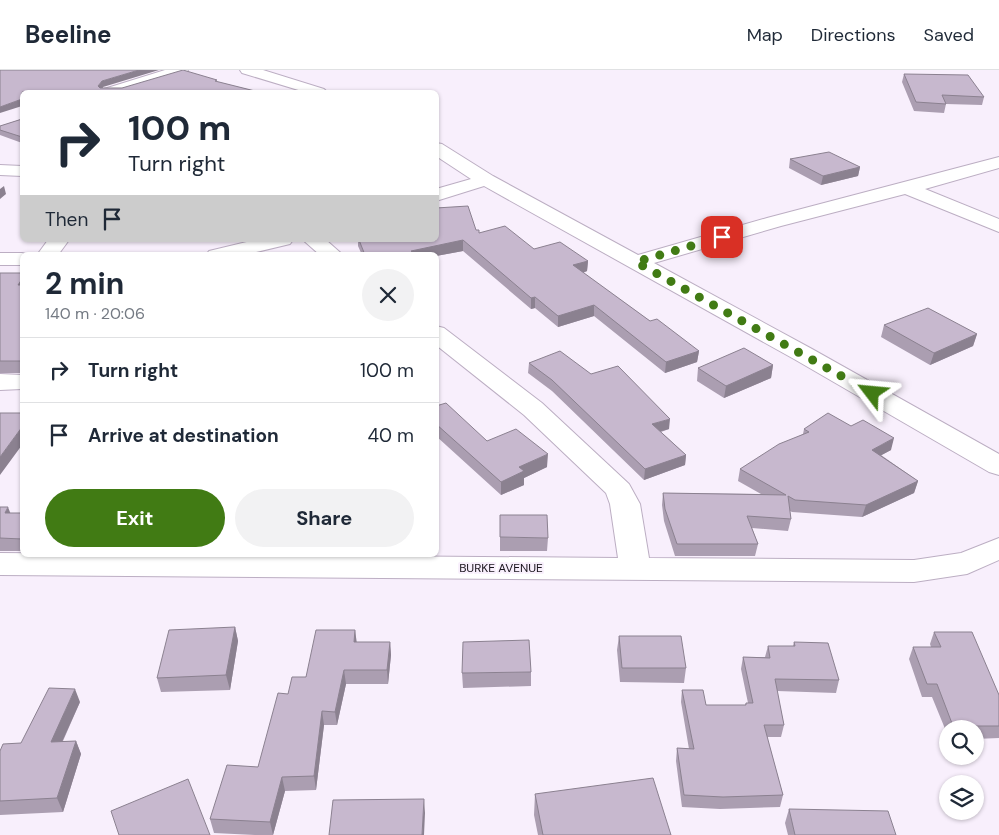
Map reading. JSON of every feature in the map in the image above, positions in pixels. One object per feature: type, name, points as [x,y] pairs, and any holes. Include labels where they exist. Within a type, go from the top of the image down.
[{"type":"street","points":[[115,90],[181,70]]},
{"type":"street","points":[[247,70],[312,90]]},
{"type":"street","points":[[439,150],[486,180],[942,432],[999,466]]},
{"type":"street","points":[[636,262],[774,222],[999,162]]},
{"type":"street","points":[[0,170],[20,171]]},
{"type":"street","points":[[439,194],[486,180]]},
{"type":"street","points":[[907,188],[999,226]]},
{"type":"street","points":[[49,252],[57,242]]},
{"type":"street","points":[[229,252],[273,242]]},
{"type":"street","points":[[316,242],[329,252]]},
{"type":"street","points":[[0,259],[20,259]]},
{"type":"street","points":[[439,335],[533,409],[619,490],[626,504],[635,568]]},
{"type":"street","points":[[0,382],[20,382]]},
{"type":"street","name":"BURKE AVENUE","points":[[0,564],[220,561],[914,571],[967,563],[999,548]]},
{"type":"building","points":[[0,70],[139,70],[102,81],[98,86],[100,88],[122,88],[183,70],[217,80],[215,81],[251,90],[20,90],[20,100],[0,107]]},
{"type":"building","points":[[904,74],[968,75],[984,97],[942,95],[946,104],[916,102]]},
{"type":"building","points":[[20,120],[20,136],[0,130],[0,126]]},
{"type":"building","points":[[829,152],[860,167],[823,176],[790,159]]},
{"type":"building","points":[[468,206],[476,230],[479,230],[479,233],[505,226],[534,249],[560,242],[588,261],[573,265],[650,321],[657,319],[699,351],[666,362],[594,305],[558,316],[535,297],[531,298],[463,240],[411,251],[412,252],[364,252],[360,242],[439,242],[439,208]]},
{"type":"building","points":[[0,273],[20,273],[18,285],[20,285],[20,361],[0,361]]},
{"type":"building","points":[[928,308],[977,334],[934,353],[884,325]]},
{"type":"building","points":[[744,348],[773,365],[726,386],[698,368]]},
{"type":"building","points":[[560,351],[591,374],[618,366],[670,419],[652,424],[686,455],[645,469],[552,380],[529,363]]},
{"type":"building","points":[[446,403],[487,441],[516,429],[548,454],[519,467],[524,471],[501,482],[439,427],[439,405]]},
{"type":"building","points":[[0,413],[20,413],[20,430],[0,457]]},
{"type":"building","points":[[828,413],[851,426],[863,420],[894,438],[872,450],[918,481],[866,505],[795,500],[788,496],[791,519],[747,516],[758,544],[677,544],[665,509],[663,493],[786,495],[740,469],[779,444],[809,432],[804,429]]},
{"type":"building","points":[[0,507],[8,507],[5,513],[20,513],[20,539],[0,538]]},
{"type":"building","points":[[500,515],[547,515],[548,538],[500,537]]},
{"type":"building","points":[[235,627],[226,675],[157,678],[169,630]]},
{"type":"building","points":[[316,630],[355,630],[354,642],[390,642],[387,670],[344,670],[335,712],[322,711],[314,776],[282,777],[270,822],[210,819],[227,765],[258,767],[278,693],[288,694],[292,677],[306,677]]},
{"type":"building","points":[[934,632],[972,632],[999,695],[999,726],[984,726],[984,720],[951,720],[937,684],[927,684],[913,647],[941,647]]},
{"type":"building","points":[[619,636],[681,636],[686,668],[622,668]]},
{"type":"building","points":[[529,640],[531,672],[462,673],[463,642]]},
{"type":"building","points":[[794,642],[828,643],[839,680],[775,679],[784,725],[764,725],[783,795],[723,797],[684,795],[677,748],[694,749],[682,690],[703,690],[706,705],[746,705],[746,703],[753,703],[743,657],[770,658],[768,646],[795,646]]},
{"type":"building","points":[[49,688],[75,689],[51,742],[76,741],[57,798],[0,801],[0,751],[3,744],[21,743]]},
{"type":"building","points":[[653,778],[671,835],[543,835],[535,794]]},
{"type":"building","points":[[188,779],[210,835],[119,835],[111,811]]},
{"type":"building","points":[[424,799],[422,835],[329,835],[333,800]]},
{"type":"building","points":[[789,809],[888,811],[896,835],[795,835]]},
{"type":"route","points":[[722,237],[636,262],[872,393]]}]
